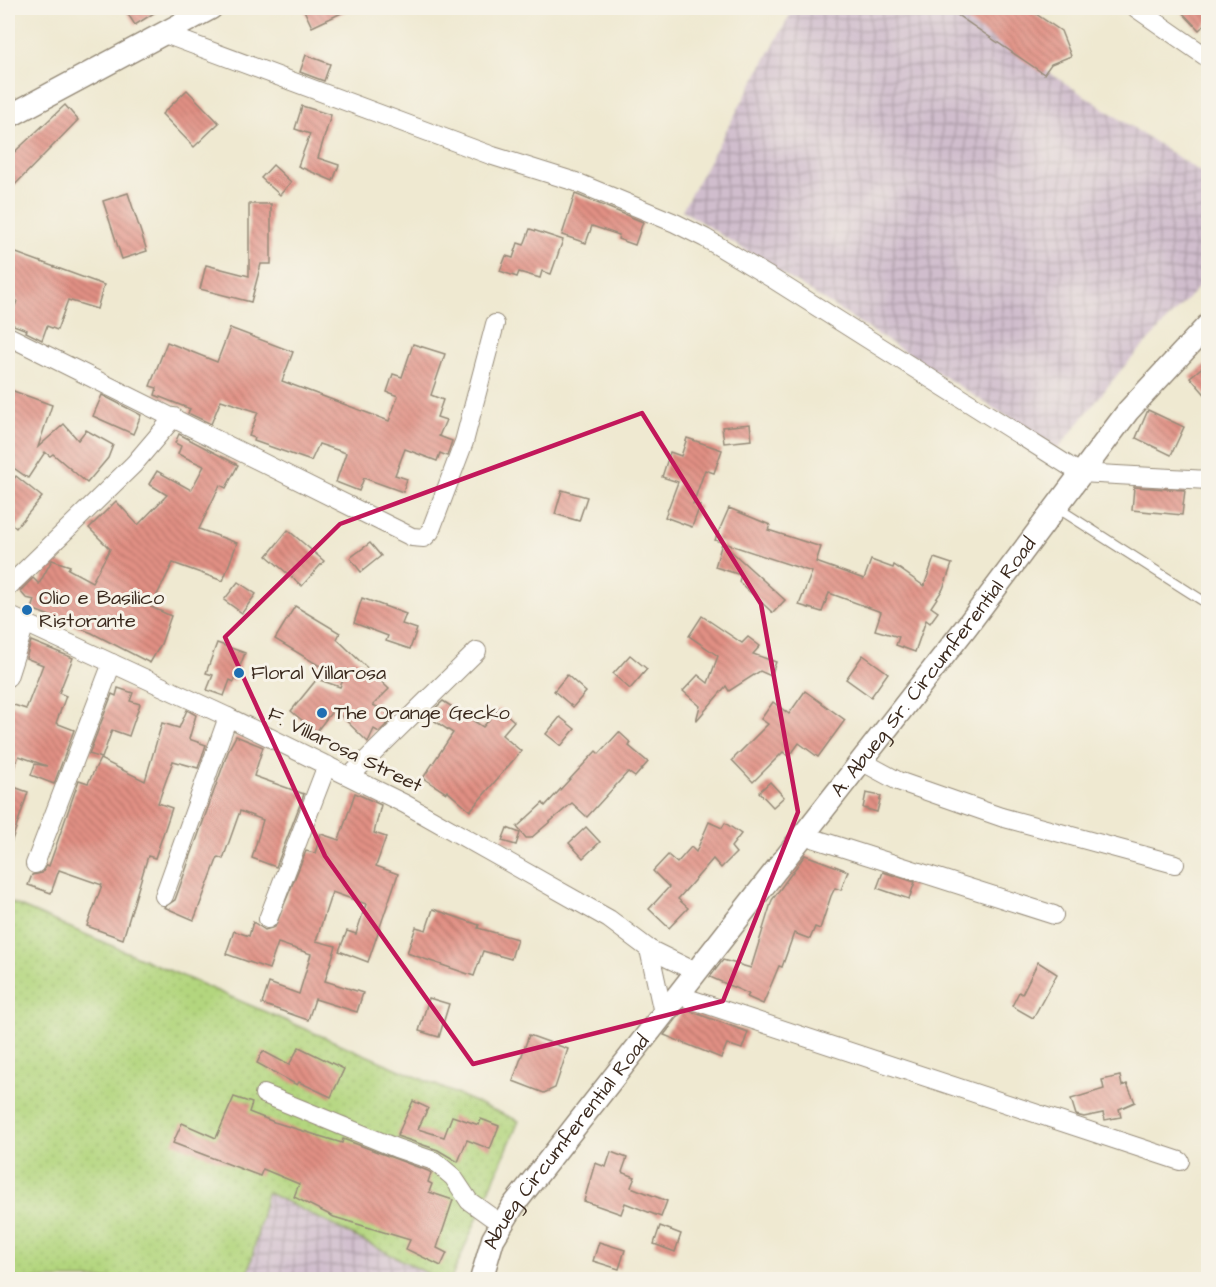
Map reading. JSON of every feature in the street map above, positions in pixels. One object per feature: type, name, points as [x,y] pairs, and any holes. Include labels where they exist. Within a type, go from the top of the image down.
[{"type":"street","points":[[8,117],[210,8]]},
{"type":"street","points":[[1136,8],[1209,58]]},
{"type":"street","points":[[162,33],[493,156],[576,183],[675,223],[763,273],[1080,473],[1209,480]]},
{"type":"street","points":[[8,336],[412,537],[424,538],[430,532],[464,442],[495,324]]},
{"type":"street","name":"A. Abueg Sr. Circumferential Road","points":[[663,1013],[967,626],[1128,411],[1209,325]]},
{"type":"street","points":[[8,587],[134,464],[174,417]]},
{"type":"street","name":"F. Villarosa Street","points":[[8,615],[351,776],[537,877],[609,919],[649,949],[696,972]]},
{"type":"street","points":[[8,677],[25,624]]},
{"type":"street","points":[[351,776],[477,651]]},
{"type":"street","points":[[35,864],[112,663]]},
{"type":"street","points":[[164,896],[228,717]]},
{"type":"street","points":[[861,761],[898,781],[1001,817],[1175,864]]},
{"type":"street","points":[[268,919],[327,765]]},
{"type":"street","points":[[803,835],[1054,915]]},
{"type":"street","points":[[649,949],[663,1013]]},
{"type":"street","points":[[678,995],[1180,1161]]},
{"type":"street","name":"Abueg Circumferential Road","points":[[481,1280],[488,1252],[501,1224],[663,1013]]},
{"type":"street","points":[[264,1094],[396,1149],[434,1161],[453,1177],[469,1201],[501,1224]]},
{"type":"lane","points":[[1055,506],[1209,604]]},
{"type":"highlighted area","points":[[642,413],[761,604],[798,812],[723,1001],[473,1064],[325,856],[225,637],[340,524]]},
{"type":"shaded area","points":[[794,8],[951,8],[1208,177],[1208,277],[1121,370],[1058,449],[682,210]]},
{"type":"shaded area","points":[[267,1191],[439,1279],[247,1280]]},
{"type":"green space","points":[[8,901],[519,1121],[451,1279],[439,1279],[267,1192],[247,1279],[8,1279]]},
{"type":"building","points":[[124,8],[162,8],[135,25]]},
{"type":"building","points":[[303,8],[352,8],[312,27]]},
{"type":"building","points":[[947,8],[1027,8],[1061,31],[1071,56],[1051,64],[1044,74]]},
{"type":"building","points":[[1178,8],[1209,8],[1209,21],[1199,30]]},
{"type":"building","points":[[306,55],[330,64],[324,81],[300,72]]},
{"type":"building","points":[[187,90],[219,123],[194,147],[162,114]]},
{"type":"building","points":[[65,105],[78,120],[8,192],[8,158]]},
{"type":"building","points":[[302,106],[331,115],[318,158],[339,165],[333,181],[298,166],[310,134],[295,129]]},
{"type":"building","points":[[273,165],[291,182],[280,195],[261,178]]},
{"type":"building","points":[[128,193],[147,251],[122,259],[103,201]]},
{"type":"building","points":[[575,194],[643,222],[635,245],[618,239],[619,235],[592,226],[586,243],[562,235]]},
{"type":"building","points":[[249,204],[271,204],[271,264],[261,264],[251,302],[200,289],[206,265],[249,276]]},
{"type":"building","points":[[530,229],[563,240],[551,274],[542,271],[540,278],[519,272],[517,277],[500,271],[506,256],[513,258],[518,243],[524,245]]},
{"type":"building","points":[[8,250],[104,285],[97,309],[68,300],[57,330],[47,326],[42,340],[26,332],[27,330],[8,323],[17,301],[8,297]]},
{"type":"building","points":[[230,328],[293,352],[282,381],[389,421],[398,396],[387,392],[393,374],[402,377],[413,344],[445,354],[431,395],[443,400],[437,417],[446,420],[439,436],[452,441],[447,456],[440,453],[437,461],[405,449],[395,475],[407,479],[403,492],[364,478],[359,491],[336,482],[346,453],[319,444],[311,461],[254,441],[255,438],[249,436],[258,412],[221,400],[211,424],[188,413],[190,409],[155,395],[157,388],[150,386],[167,342],[217,362]]},
{"type":"building","points":[[1209,362],[1209,399],[1190,377]]},
{"type":"building","points":[[8,389],[52,405],[38,447],[64,424],[78,440],[86,430],[113,445],[108,458],[87,483],[53,454],[50,456],[45,452],[28,478],[8,464]]},
{"type":"building","points":[[102,395],[141,415],[133,434],[93,416]]},
{"type":"building","points":[[1148,410],[1184,427],[1171,455],[1136,438]]},
{"type":"building","points":[[750,424],[752,440],[724,443],[722,427]]},
{"type":"building","points":[[179,434],[238,465],[226,488],[220,485],[199,529],[237,543],[223,581],[173,563],[151,607],[171,616],[161,644],[150,663],[92,633],[32,609],[35,600],[26,598],[20,591],[33,578],[39,584],[52,560],[70,566],[68,569],[92,582],[110,549],[89,528],[116,501],[138,525],[167,495],[149,484],[157,471],[191,490],[204,466],[178,454],[181,446],[175,443]]},
{"type":"building","points":[[687,438],[722,450],[714,473],[705,470],[693,504],[700,506],[692,527],[665,517],[678,482],[662,477],[670,452],[681,456]]},
{"type":"building","points":[[16,476],[42,497],[16,528],[8,521],[8,487]]},
{"type":"building","points":[[1134,487],[1185,490],[1182,515],[1132,510]]},
{"type":"building","points":[[562,490],[587,497],[579,521],[555,514]]},
{"type":"building","points":[[729,508],[770,525],[768,530],[821,547],[816,562],[864,579],[871,560],[893,568],[894,565],[924,586],[934,558],[952,564],[943,589],[931,607],[938,612],[930,623],[926,620],[915,652],[896,645],[899,637],[875,630],[881,612],[829,593],[822,612],[799,605],[812,572],[715,540]]},
{"type":"building","points":[[288,530],[324,561],[302,586],[267,556]]},
{"type":"building","points":[[370,543],[381,556],[361,572],[350,558]]},
{"type":"building","points":[[722,543],[785,600],[773,613],[739,582],[741,575],[715,567]]},
{"type":"building","points":[[238,582],[256,594],[242,613],[224,600]]},
{"type":"building","points":[[362,598],[406,614],[402,624],[417,629],[410,649],[386,641],[388,636],[354,623]]},
{"type":"building","points":[[295,606],[340,633],[337,639],[389,689],[373,705],[395,716],[379,732],[374,729],[368,742],[334,709],[316,732],[291,711],[317,679],[340,687],[343,680],[275,639]]},
{"type":"building","points":[[702,616],[742,643],[748,637],[760,646],[753,654],[776,662],[771,676],[760,671],[729,691],[726,686],[696,721],[700,706],[683,691],[698,675],[708,683],[718,656],[689,636]]},
{"type":"building","points":[[31,641],[73,658],[59,693],[66,696],[56,723],[74,730],[54,784],[31,775],[35,764],[47,766],[19,756],[8,781],[8,703],[26,709],[43,665],[26,658]]},
{"type":"building","points":[[217,643],[245,653],[234,682],[230,680],[224,696],[207,690],[213,675],[206,673]]},
{"type":"building","points":[[630,655],[647,669],[630,689],[613,674]]},
{"type":"building","points":[[863,655],[888,673],[871,697],[846,679]]},
{"type":"building","points":[[567,675],[586,692],[573,707],[554,691]]},
{"type":"building","points":[[118,688],[133,693],[130,701],[140,704],[129,736],[112,730],[102,758],[89,754],[112,694],[116,696]]},
{"type":"building","points":[[805,691],[845,720],[818,757],[799,743],[789,757],[783,752],[753,782],[732,760],[768,724],[761,719],[773,702],[789,714]]},
{"type":"building","points":[[443,701],[483,727],[499,708],[514,721],[502,735],[521,751],[470,811],[447,791],[446,793],[423,778],[453,733],[427,716]]},
{"type":"building","points":[[187,710],[196,715],[189,739],[206,745],[198,768],[173,761],[158,803],[172,808],[155,858],[148,856],[123,939],[87,926],[102,885],[59,870],[51,893],[28,885],[32,875],[42,873],[47,865],[49,866],[79,780],[88,783],[100,759],[145,781],[162,723],[179,728]]},
{"type":"building","points":[[560,717],[575,729],[561,746],[546,734]]},
{"type":"building","points":[[619,732],[631,743],[629,746],[648,762],[635,777],[628,772],[587,817],[572,803],[531,838],[526,838],[517,827],[543,803],[545,806],[596,751],[599,754]]},
{"type":"building","points":[[236,736],[263,747],[254,776],[304,794],[276,867],[252,858],[263,820],[240,811],[223,859],[218,857],[194,920],[164,907],[175,900],[229,749]]},
{"type":"building","points":[[770,782],[784,797],[773,807],[759,792]]},
{"type":"building","points":[[8,785],[28,792],[10,846],[8,846]]},
{"type":"building","points":[[355,793],[381,805],[374,833],[386,837],[376,866],[398,874],[368,962],[339,951],[347,931],[356,934],[366,904],[332,892],[316,941],[336,946],[325,981],[363,993],[357,1012],[315,999],[308,1020],[262,1004],[269,983],[299,994],[311,954],[278,943],[269,969],[226,954],[234,931],[249,936],[253,922],[265,930],[275,927],[306,851],[315,853],[321,834],[339,840]]},
{"type":"building","points":[[866,793],[881,796],[877,812],[863,808]]},
{"type":"building","points":[[709,822],[722,828],[725,823],[741,834],[731,847],[736,853],[721,868],[713,859],[678,899],[688,908],[669,928],[649,909],[669,887],[653,871],[668,855],[677,863],[691,847],[696,852]]},
{"type":"building","points":[[586,827],[600,842],[583,858],[569,843]]},
{"type":"building","points":[[507,828],[520,833],[516,845],[502,841]]},
{"type":"building","points":[[805,855],[848,871],[841,890],[835,888],[831,896],[820,929],[815,927],[810,939],[794,933],[782,967],[779,966],[763,1004],[747,997],[749,994],[710,977],[723,960],[751,968],[772,900]]},
{"type":"building","points":[[883,872],[915,882],[909,899],[877,888]]},
{"type":"building","points":[[433,909],[479,925],[478,928],[517,939],[511,959],[483,951],[474,976],[407,953],[416,927],[426,930]]},
{"type":"building","points":[[1038,962],[1057,974],[1033,1018],[1012,1006],[1019,992],[1022,994]]},
{"type":"building","points":[[429,998],[449,1004],[439,1037],[419,1031]]},
{"type":"building","points":[[684,1009],[748,1032],[742,1049],[727,1044],[721,1058],[664,1035]]},
{"type":"building","points":[[529,1035],[568,1049],[555,1088],[544,1093],[513,1081]]},
{"type":"building","points":[[299,1047],[344,1069],[331,1097],[299,1082],[297,1085],[257,1063],[263,1051],[289,1065]]},
{"type":"building","points":[[1120,1076],[1122,1086],[1127,1084],[1135,1102],[1119,1109],[1121,1117],[1105,1120],[1103,1113],[1084,1117],[1076,1115],[1071,1099],[1104,1089],[1102,1080]]},
{"type":"building","points":[[234,1097],[252,1103],[249,1112],[274,1122],[342,1143],[343,1139],[431,1173],[428,1182],[432,1184],[429,1192],[453,1200],[437,1248],[447,1253],[441,1266],[406,1249],[410,1240],[334,1217],[294,1197],[299,1184],[263,1169],[260,1176],[173,1143],[182,1123],[216,1138]]},
{"type":"building","points":[[413,1101],[428,1108],[418,1129],[444,1137],[452,1116],[479,1125],[481,1119],[499,1126],[490,1149],[467,1140],[458,1162],[438,1150],[397,1136]]},
{"type":"building","points":[[611,1152],[627,1158],[622,1172],[635,1177],[631,1187],[667,1201],[661,1217],[625,1203],[621,1214],[584,1201],[595,1163],[606,1167]]},
{"type":"building","points":[[660,1226],[681,1234],[675,1252],[654,1244]]},
{"type":"building","points":[[599,1242],[625,1250],[619,1269],[593,1261]]},
{"type":"place","name":"Olio e Basilico Ristorante","points":[[27,610]]},
{"type":"place","name":"Floral Villarosa","points":[[239,673]]},
{"type":"place","name":"The Orange Gecko","points":[[322,713]]}]
